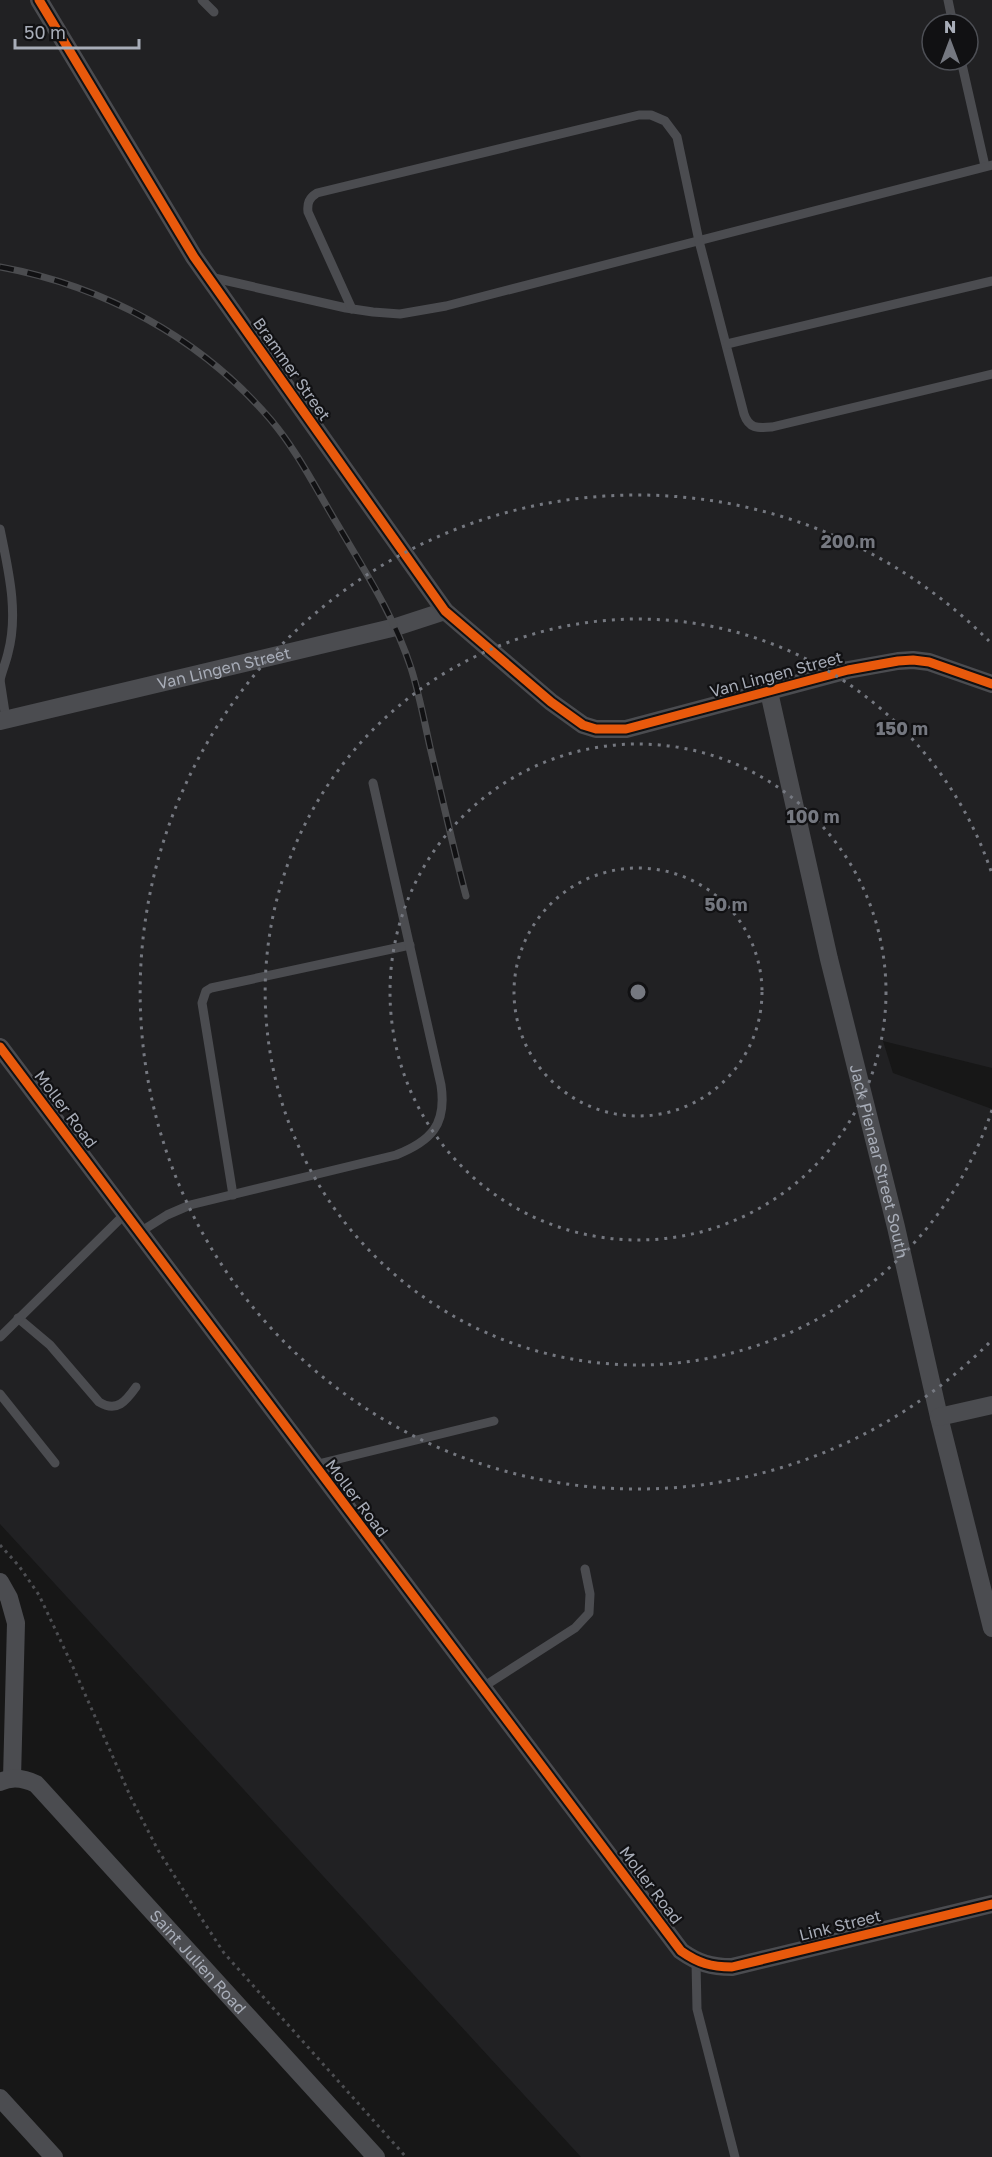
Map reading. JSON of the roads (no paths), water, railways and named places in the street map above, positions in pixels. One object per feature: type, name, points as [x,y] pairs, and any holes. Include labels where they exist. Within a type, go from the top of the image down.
[{"type":"street","name":"Brammer Street","points":[[39,0],[207,276],[445,611],[570,716]]},
{"type":"street","name":"Van Lingen Street","points":[[3,720],[396,627],[445,611]]},
{"type":"street","name":"Van Lingen Street","points":[[570,716],[596,729],[626,729],[849,670],[913,660],[945,666],[992,684]]},
{"type":"street","name":"Jack Pienaar Street South","points":[[769,692],[829,959],[992,1628]]},
{"type":"street","name":"Moller Road","points":[[0,1047],[681,1951],[696,1962]]},
{"type":"street","points":[[939,1416],[992,1405]]},
{"type":"street","points":[[0,1582],[9,1598],[16,1623],[6,1780]]},
{"type":"street","name":"Saint Julien Road","points":[[6,1780],[26,1779],[36,1784],[376,2157]]},
{"type":"street","name":"Link Street","points":[[696,1962],[713,1967],[732,1966],[992,1904]]},
{"type":"street","points":[[0,2098],[54,2157]]},
{"type":"lane","points":[[202,0],[214,12]]},
{"type":"lane","points":[[207,276],[352,309],[400,314],[699,241],[988,166],[964,72]]},
{"type":"lane","points":[[352,309],[308,212],[310,197],[324,190],[639,115],[657,117],[665,121],[678,137],[699,241],[746,422],[756,428],[772,427],[992,374]]},
{"type":"lane","points":[[727,344],[992,281]]},
{"type":"lane","points":[[0,529],[9,572],[13,614],[8,652],[0,680],[3,720]]},
{"type":"lane","points":[[140,1232],[177,1210],[396,1155],[412,1149],[434,1131],[444,1102],[373,783]]},
{"type":"lane","points":[[233,1195],[202,1004],[206,991],[211,988],[410,945]]},
{"type":"lane","points":[[0,1337],[126,1214]]},
{"type":"lane","points":[[18,1318],[50,1345],[99,1402],[115,1408],[128,1400],[136,1387]]},
{"type":"lane","points":[[0,1394],[55,1463]]},
{"type":"lane","points":[[314,1466],[494,1421]]},
{"type":"lane","points":[[483,1687],[575,1628],[589,1613],[590,1594],[585,1569]]},
{"type":"lane","points":[[696,1962],[697,2009],[735,2157]]},
{"type":"railway","points":[[0,267],[76,287],[148,320],[214,364],[244,391],[281,432],[369,578],[404,649],[416,687],[466,896]]}]
